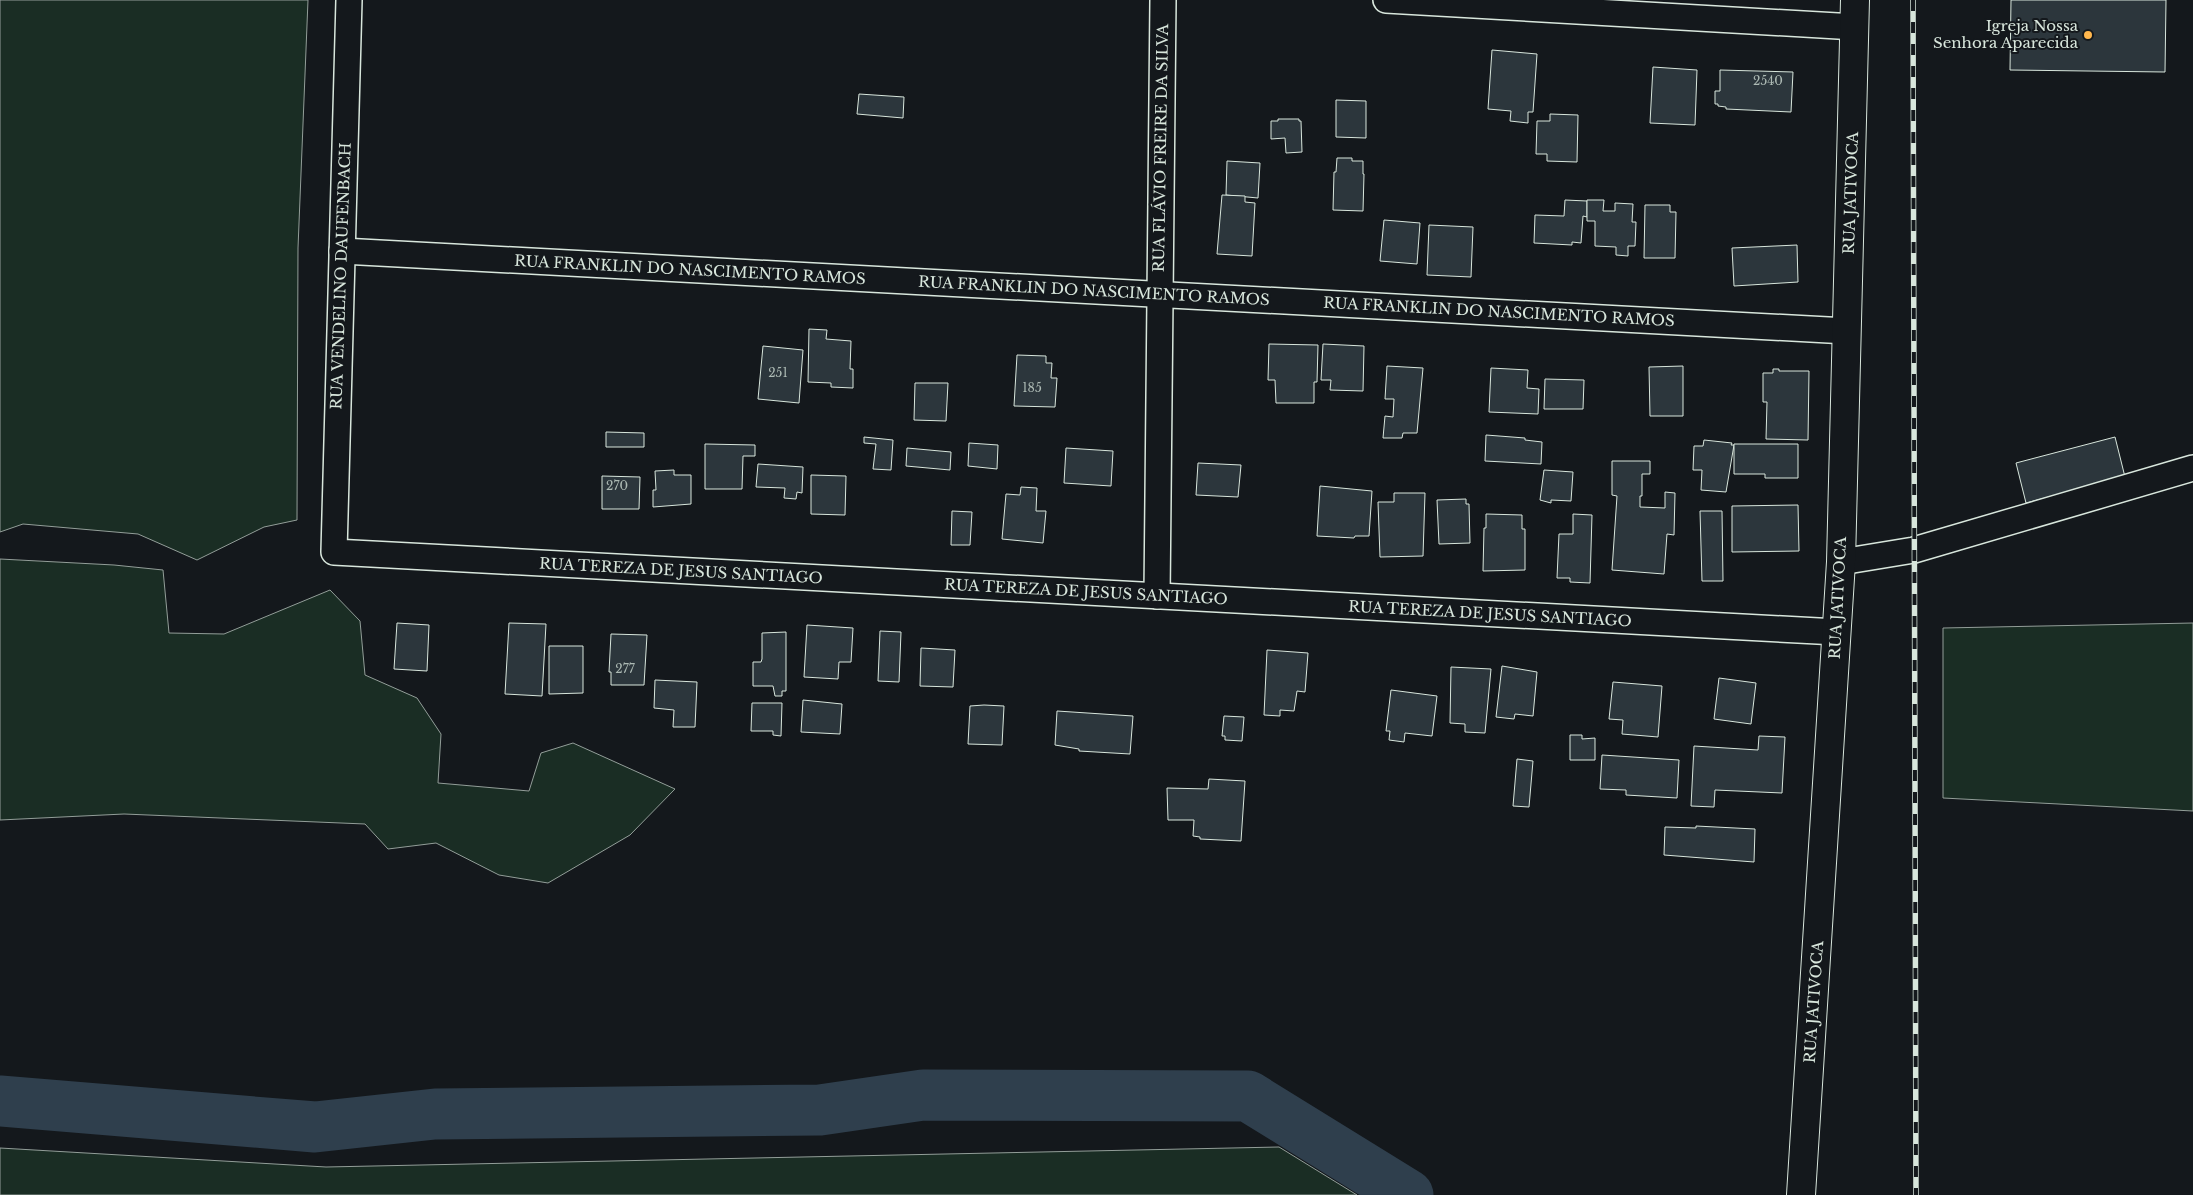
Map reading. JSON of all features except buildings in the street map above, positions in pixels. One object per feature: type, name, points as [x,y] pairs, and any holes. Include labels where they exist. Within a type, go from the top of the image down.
[{"type":"street","name":"RUA VENDELINO DAUFENBACH","points":[[334,552],[349,0]]},
{"type":"street","name":"RUA FLÁVIO FREIRE DA SILVA","points":[[1158,596],[1163,0]]},
{"type":"street","points":[[1386,0],[1855,27]]},
{"type":"street","name":"RUA JATIVOCA","points":[[1801,1195],[1841,562],[1856,0]]},
{"type":"street","name":"RUA FRANKLIN DO NASCIMENTO RAMOS","points":[[342,251],[1847,331]]},
{"type":"street","points":[[1841,562],[1914,550],[2193,468]]},
{"type":"street","name":"RUA TEREZA DE JESUS SANTIAGO","points":[[334,552],[1837,632]]},
{"type":"green space","points":[[0,0],[308,0],[298,248],[297,520],[264,527],[197,560],[138,534],[23,524],[0,532]]},
{"type":"green space","points":[[0,559],[114,565],[163,570],[169,633],[224,634],[330,590],[360,621],[365,675],[417,698],[441,734],[438,783],[529,791],[541,753],[573,743],[675,789],[630,835],[548,883],[499,875],[436,843],[388,849],[365,824],[124,814],[0,820]]},
{"type":"green space","points":[[2193,623],[2193,811],[1943,798],[1943,628]]},
{"type":"green space","points":[[1279,1147],[1357,1195],[0,1195],[0,1148],[326,1167]]},
{"type":"waterway","points":[[0,1101],[315,1127],[435,1114],[820,1110],[923,1095],[1248,1096],[1408,1195]]},
{"type":"railway","points":[[1913,0],[1916,1195]]},
{"type":"place","name":"Igreja Nossa Senhora Aparecida","points":[[2088,35]]}]
